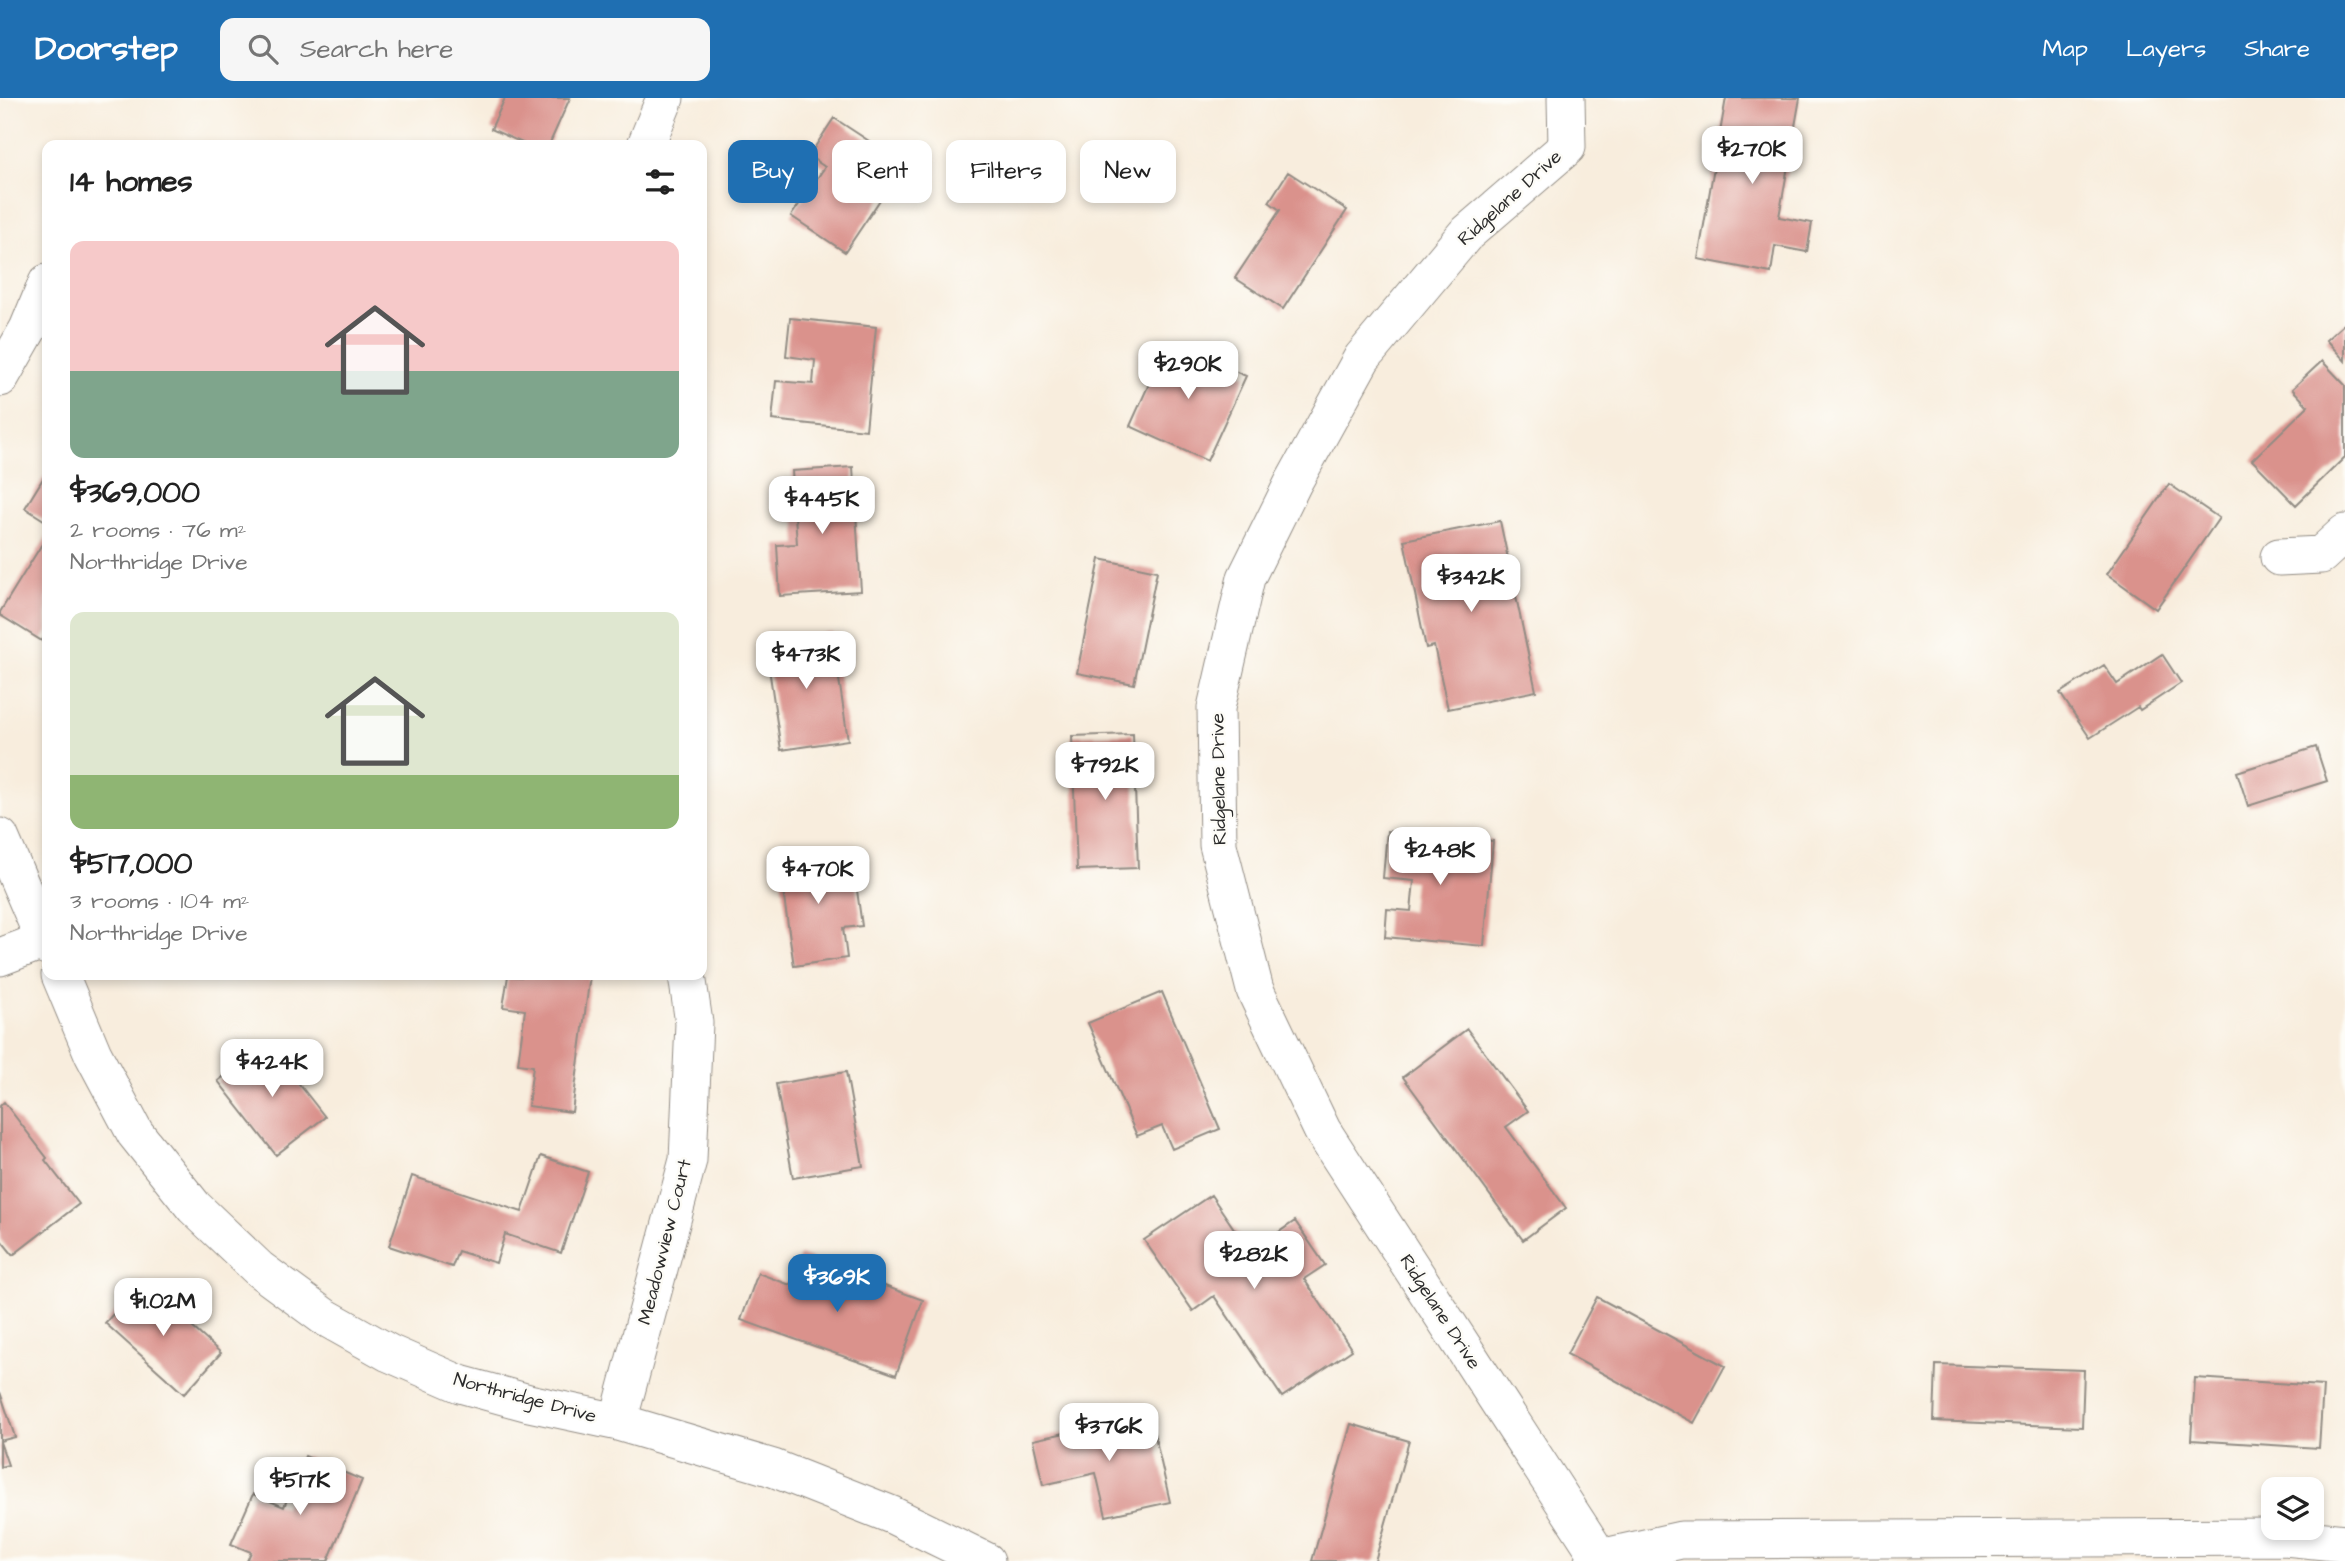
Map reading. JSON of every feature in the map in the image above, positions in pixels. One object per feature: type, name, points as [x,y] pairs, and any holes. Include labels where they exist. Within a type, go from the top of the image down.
[{"type":"street","points":[[648,140],[665,98]]},
{"type":"street","name":"Ridgelane Drive","points":[[1566,98],[1567,147],[1465,235],[1362,358],[1293,483],[1246,578],[1216,708],[1218,845],[1255,990],[1322,1130],[1597,1559]]},
{"type":"street","points":[[0,378],[27,329],[42,294]]},
{"type":"street","points":[[2279,557],[2321,555],[2345,533]]},
{"type":"street","points":[[0,837],[42,934]]},
{"type":"street","points":[[0,957],[42,944]]},
{"type":"street","name":"Northridge Drive","points":[[62,980],[93,1054],[135,1133],[194,1207],[259,1269],[323,1316],[389,1353],[460,1384],[529,1403],[618,1422],[772,1468],[892,1515],[986,1561]]},
{"type":"street","name":"Meadowview Court","points":[[618,1422],[688,1160],[694,1023],[688,980]]},
{"type":"street","points":[[1597,1559],[1681,1540],[2285,1537],[2345,1543]]},
{"type":"building","points":[[505,98],[570,98],[551,140],[516,140],[491,129]]},
{"type":"building","points":[[1726,98],[1800,98],[1779,217],[1812,223],[1807,252],[1775,246],[1771,273],[1698,259]]},
{"type":"building","points":[[834,118],[867,140],[832,140],[832,203],[878,203],[845,252],[791,216],[800,203],[818,203],[818,177],[825,167],[818,162],[818,142]]},
{"type":"building","points":[[1288,172],[1347,210],[1283,309],[1235,278],[1280,210],[1269,202]]},
{"type":"building","points":[[790,318],[876,327],[866,430],[772,420],[776,381],[813,384],[815,360],[786,356]]},
{"type":"building","points":[[2345,323],[2345,361],[2326,340]]},
{"type":"building","points":[[1168,342],[1246,376],[1207,461],[1130,426]]},
{"type":"building","points":[[2322,361],[2345,385],[2345,457],[2296,505],[2252,460],[2308,406],[2292,389]]},
{"type":"building","points":[[853,467],[861,591],[780,596],[777,545],[797,544],[792,471]]},
{"type":"building","points":[[42,480],[42,519],[25,508]]},
{"type":"building","points":[[2169,484],[2219,518],[2156,609],[2107,574]]},
{"type":"building","points":[[1500,521],[1536,691],[1448,709],[1434,646],[1426,648],[1404,540]]},
{"type":"building","points":[[42,544],[42,641],[0,615]]},
{"type":"building","points":[[1100,559],[1157,571],[1134,684],[1077,673]]},
{"type":"building","points":[[832,632],[848,740],[781,750],[765,641]]},
{"type":"building","points":[[2162,654],[2181,683],[2090,738],[2060,693],[2104,665],[2117,684]]},
{"type":"building","points":[[1133,734],[1138,868],[1077,870],[1072,736]]},
{"type":"building","points":[[2316,747],[2327,781],[2248,806],[2237,772]]},
{"type":"building","points":[[1387,831],[1493,841],[1484,946],[1385,937],[1387,909],[1411,911],[1414,881],[1383,878]]},
{"type":"building","points":[[831,850],[835,872],[854,869],[862,926],[843,928],[847,958],[794,966],[778,857]]},
{"type":"building","points":[[507,980],[589,980],[572,1112],[528,1106],[533,1066],[518,1064],[525,1010],[503,1007]]},
{"type":"building","points":[[1162,992],[1220,1129],[1172,1149],[1162,1126],[1137,1136],[1088,1023]]},
{"type":"building","points":[[1467,1029],[1528,1111],[1506,1127],[1566,1208],[1523,1240],[1403,1077]]},
{"type":"building","points":[[267,1043],[325,1117],[276,1155],[218,1081]]},
{"type":"building","points":[[846,1072],[863,1166],[793,1178],[776,1084]]},
{"type":"building","points":[[4,1102],[79,1204],[13,1255],[0,1239],[0,1106]]},
{"type":"building","points":[[541,1156],[588,1172],[561,1253],[505,1234],[496,1263],[458,1251],[452,1267],[389,1246],[412,1176],[522,1212]]},
{"type":"building","points":[[1211,1195],[1250,1252],[1295,1221],[1325,1265],[1304,1279],[1352,1350],[1282,1397],[1214,1296],[1193,1311],[1144,1240]]},
{"type":"building","points":[[800,1255],[923,1300],[896,1375],[741,1320],[758,1273],[790,1285]]},
{"type":"building","points":[[142,1282],[221,1353],[184,1394],[105,1323]]},
{"type":"building","points":[[1597,1297],[1725,1366],[1694,1423],[1567,1354]]},
{"type":"building","points":[[1936,1365],[2084,1370],[2082,1427],[1934,1421]]},
{"type":"building","points":[[2195,1378],[2323,1386],[2319,1448],[2191,1440]]},
{"type":"building","points":[[0,1392],[15,1437],[0,1441]]},
{"type":"building","points":[[1150,1414],[1170,1502],[1106,1516],[1096,1473],[1043,1485],[1033,1440]]},
{"type":"building","points":[[1351,1424],[1409,1441],[1375,1561],[1312,1561]]},
{"type":"building","points":[[0,1442],[8,1465],[0,1467]]},
{"type":"building","points":[[305,1456],[362,1480],[328,1561],[247,1561],[251,1552],[231,1544],[253,1494],[284,1507]]}]
